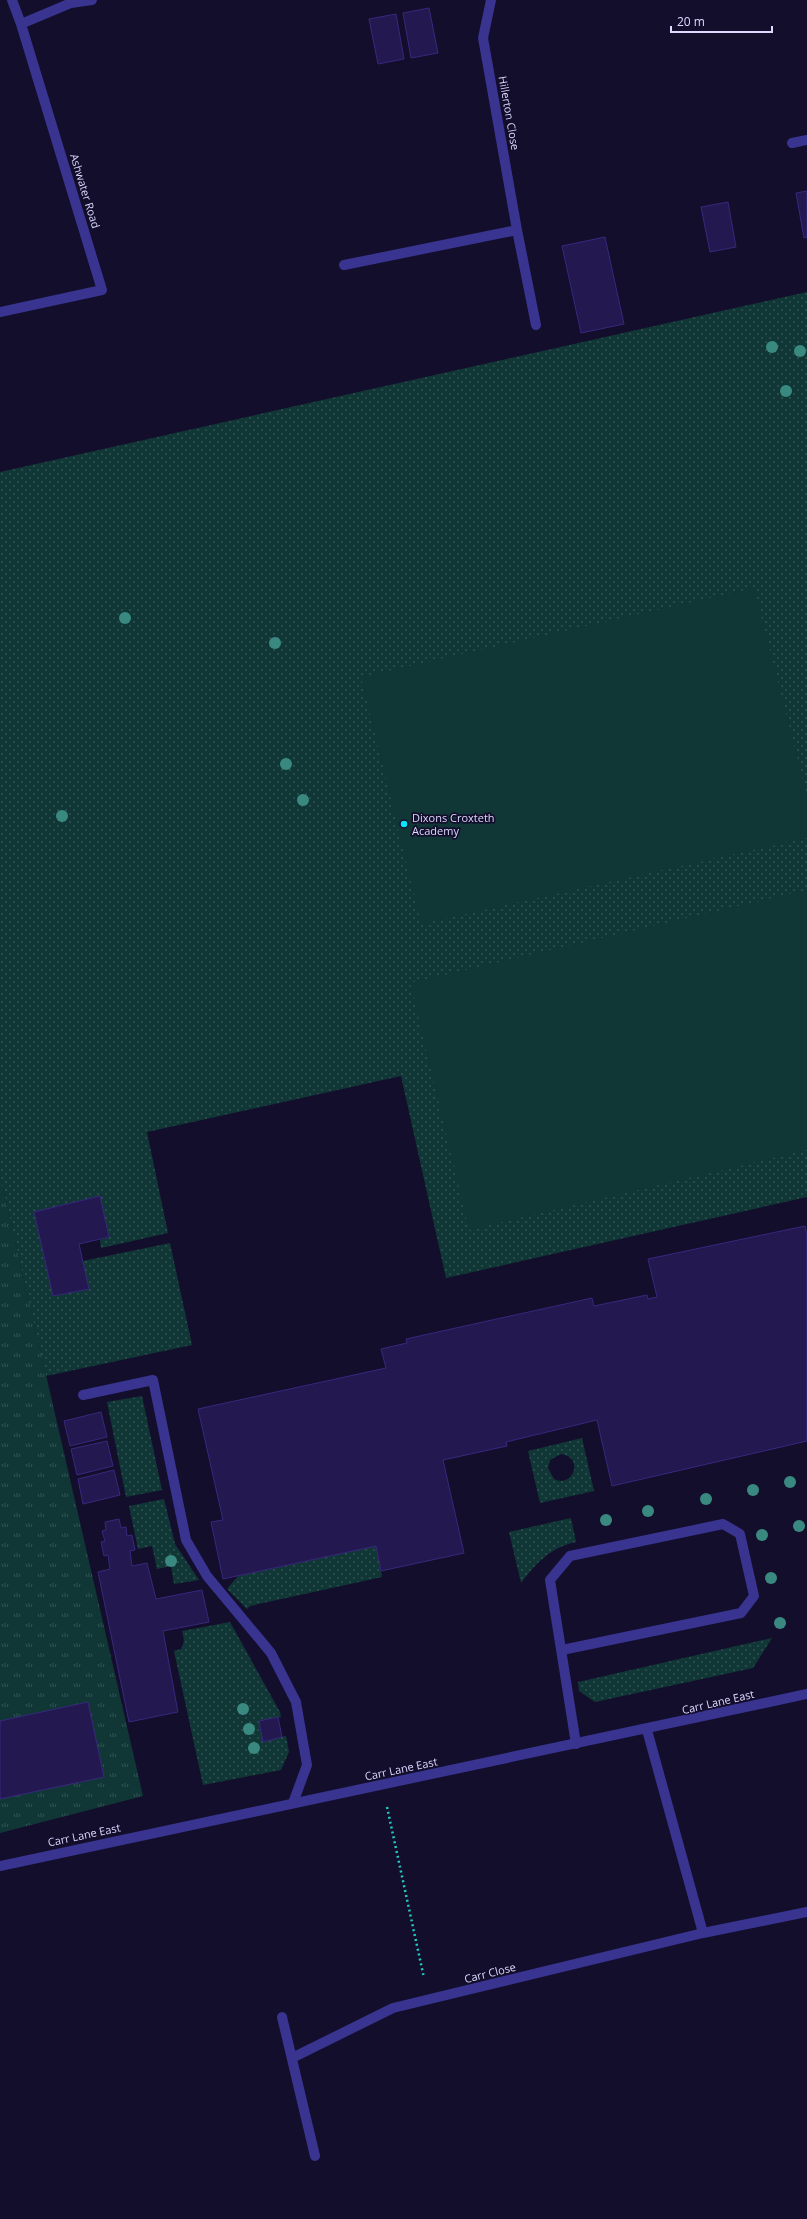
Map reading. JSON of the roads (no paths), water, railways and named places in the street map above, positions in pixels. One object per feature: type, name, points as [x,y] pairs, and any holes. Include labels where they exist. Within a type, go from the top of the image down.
[{"type":"street","name":"Ashwater Road","points":[[0,312],[102,290],[22,24],[12,0]]},
{"type":"street","points":[[22,24],[71,3],[92,0]]},
{"type":"street","name":"Hillerton Close","points":[[491,0],[483,38],[517,230],[536,325]]},
{"type":"street","points":[[792,143],[807,140]]},
{"type":"street","points":[[344,265],[517,230]]},
{"type":"street","points":[[82,1395],[153,1380],[186,1540],[207,1576],[271,1653],[296,1702],[308,1765],[293,1803]]},
{"type":"street","points":[[562,1650],[740,1613],[754,1596],[740,1534],[723,1524],[570,1556],[550,1580],[576,1744]]},
{"type":"street","name":"Carr Lane East","points":[[0,1866],[293,1803],[647,1730],[807,1694]]},
{"type":"street","points":[[647,1730],[703,1933]]},
{"type":"street","name":"Carr Close","points":[[292,2058],[393,2008],[703,1933],[807,1912]]},
{"type":"street","points":[[282,2018],[315,2156]]},
{"type":"place","name":"Dixons Croxteth Academy","points":[[404,824]]}]
